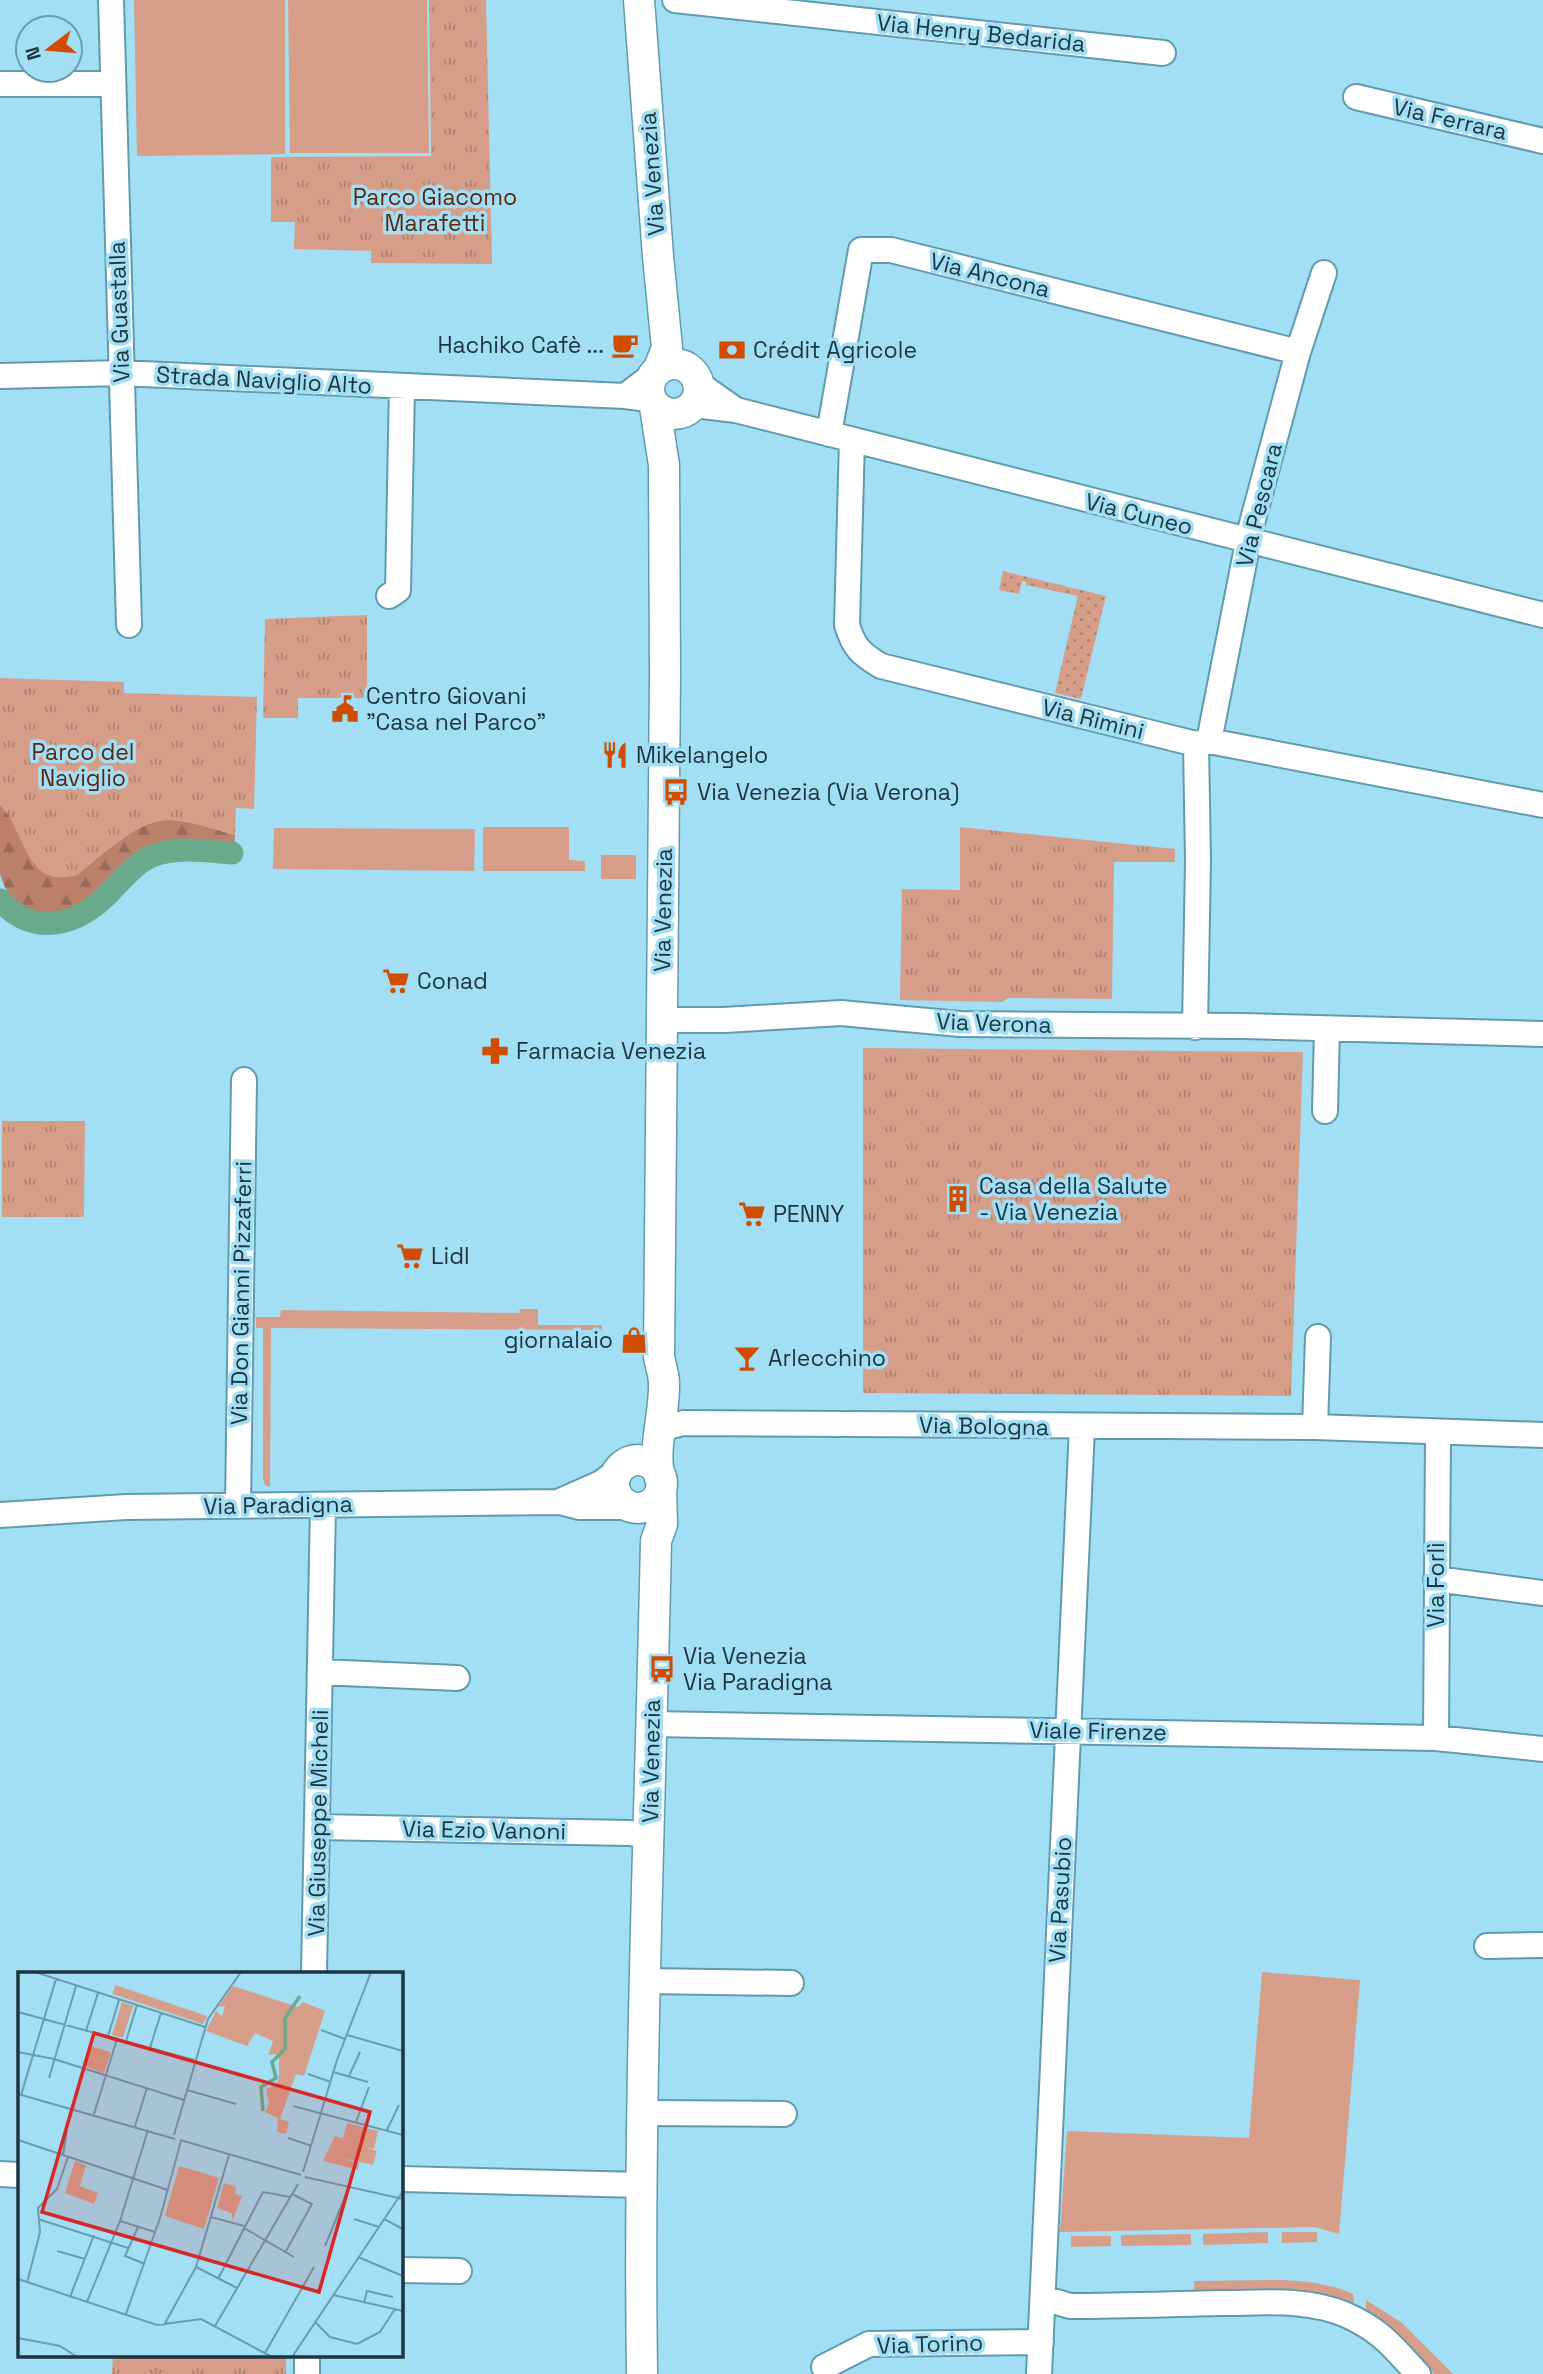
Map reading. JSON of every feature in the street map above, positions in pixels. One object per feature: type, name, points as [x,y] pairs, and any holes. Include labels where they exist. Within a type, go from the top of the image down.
[{"type":"street","name":"Via Guastalla","points":[[111,0],[129,625]]},
{"type":"street","name":"Via Venezia","points":[[639,0],[667,386],[664,465],[665,675],[659,1356],[664,1384],[657,1455],[662,1524],[656,1541],[649,1835],[642,2185],[642,2374]]},
{"type":"street","name":"Via Henry Bedarida","points":[[675,0],[1163,53]]},
{"type":"street","points":[[0,84],[113,84]]},
{"type":"street","name":"Via Ferrara","points":[[1356,97],[1543,141]]},
{"type":"street","name":"Via Ancona","points":[[841,437],[861,250],[891,250],[1298,352]]},
{"type":"street","name":"Via Pescara","points":[[1195,1027],[1202,742],[1249,542],[1298,352],[1324,273]]},
{"type":"street","name":"Strada Naviglio Alto","points":[[0,376],[121,373],[402,387],[667,386]]},
{"type":"street","name":"Via Cuneo","points":[[667,386],[736,410],[1543,615]]},
{"type":"street","name":"Strada Naviglio Alto","points":[[389,596],[398,590],[402,387]]},
{"type":"street","name":"Via Rimini","points":[[841,437],[848,625],[853,644],[866,657],[881,666],[1202,742],[1543,805]]},
{"type":"street","name":"Via Verona","points":[[662,1020],[724,1020],[841,1013],[960,1024],[1543,1034]]},
{"type":"street","points":[[1325,1111],[1327,1029]]},
{"type":"street","name":"Via Don Gianni Pizzaferri","points":[[238,1506],[244,1080]]},
{"type":"street","points":[[1315,1427],[1318,1337]]},
{"type":"street","name":"Via Venezia","points":[[619,1469],[638,1444],[648,1423],[659,1356]]},
{"type":"street","name":"Via Bologna","points":[[659,1438],[668,1427],[683,1423],[1315,1427],[1543,1435]]},
{"type":"street","name":"Via Pasubio","points":[[1039,2374],[1082,1427]]},
{"type":"street","name":"Via Forlì","points":[[1436,1738],[1438,1432]]},
{"type":"street","points":[[632,1507],[642,1508],[658,1497],[661,1483],[653,1466],[642,1461],[631,1462],[619,1469],[614,1482],[615,1493],[622,1502],[645,1515],[656,1541]]},
{"type":"street","name":"Via Paradigna","points":[[557,1502],[601,1483],[619,1469]]},
{"type":"street","name":"Via Paradigna","points":[[0,1514],[126,1507],[323,1504],[557,1502],[579,1507],[632,1507]]},
{"type":"street","name":"Via Giuseppe Micheli","points":[[314,1972],[323,1504]]},
{"type":"street","points":[[1436,1578],[1543,1592]]},
{"type":"street","points":[[320,1672],[457,1678]]},
{"type":"street","name":"Viale Firenze","points":[[652,1724],[1436,1738],[1543,1749]]},
{"type":"street","name":"Via Ezio Vanoni","points":[[318,1827],[649,1835]]},
{"type":"street","points":[[1487,1946],[1543,1945]]},
{"type":"street","points":[[646,1981],[791,1983]]},
{"type":"street","points":[[643,2113],[784,2114]]},
{"type":"street","points":[[0,2174],[18,2175]]},
{"type":"street","points":[[402,2179],[642,2185]]},
{"type":"street","points":[[402,2270],[459,2271]]},
{"type":"street","points":[[1043,2298],[1070,2306],[1275,2302],[1317,2306],[1344,2314],[1376,2332],[1398,2350],[1419,2374]]},
{"type":"street","name":"Via Torino","points":[[824,2367],[869,2344],[1041,2342]]},
{"type":"street","points":[[307,2356],[307,2374]]},
{"type":"green space","points":[[134,0],[285,0],[285,154],[137,156]]},
{"type":"green space","points":[[288,0],[427,0],[429,153],[290,153]]},
{"type":"green space","name":"Parco Giacomo Marafetti","points":[[429,0],[486,0],[492,264],[371,263],[371,251],[294,249],[295,222],[271,222],[271,157],[431,156]]},
{"type":"green space","points":[[1003,571],[1106,596],[1081,699],[1055,693],[1078,596],[1026,585],[1026,582],[1022,581],[1019,594],[999,590]]},
{"type":"green space","points":[[367,615],[367,698],[298,698],[298,718],[263,718],[265,619]]},
{"type":"green space","name":"Parco del Naviglio","points":[[0,678],[124,682],[124,693],[257,697],[254,809],[236,808],[235,835],[183,821],[154,822],[118,842],[77,875],[60,877],[47,874],[37,867],[29,856],[0,804]]},
{"type":"green space","points":[[0,804],[77,875],[130,834],[154,822],[165,820],[191,823],[235,835],[234,850],[181,842],[149,847],[129,857],[86,903],[60,914],[34,912],[13,899],[0,874]]},
{"type":"green space","points":[[483,827],[569,827],[569,860],[585,861],[585,871],[483,871]]},
{"type":"green space","points":[[960,827],[1175,849],[1175,862],[1114,862],[1112,999],[1008,998],[1003,1002],[900,1000],[902,889],[960,890]]},
{"type":"green space","points":[[274,828],[475,829],[474,871],[273,869]]},
{"type":"green space","points":[[601,855],[636,855],[636,879],[601,879]]},
{"type":"green space","points":[[863,1048],[1303,1052],[1291,1396],[863,1393]]},
{"type":"green space","points":[[2,1121],[85,1121],[84,1217],[2,1217]]},
{"type":"green space","points":[[520,1309],[538,1309],[538,1325],[602,1325],[602,1330],[271,1328],[270,1487],[265,1485],[263,1328],[256,1328],[256,1317],[280,1317],[281,1310],[519,1313]]},
{"type":"green space","points":[[1262,1972],[1360,1980],[1339,2234],[1315,2227],[1060,2232],[1067,2131],[1249,2138]]},
{"type":"green space","points":[[1268,2232],[1268,2243],[1203,2245],[1203,2234]]},
{"type":"green space","points":[[1282,2232],[1317,2232],[1317,2242],[1282,2243]]},
{"type":"green space","points":[[1191,2234],[1191,2245],[1121,2246],[1121,2235]]},
{"type":"green space","points":[[1071,2236],[1111,2236],[1111,2246],[1071,2247]]},
{"type":"green space","points":[[1274,2280],[1314,2283],[1344,2290],[1353,2294],[1354,2306],[1194,2292],[1194,2281]]},
{"type":"green space","points":[[1366,2300],[1402,2323],[1453,2374],[1434,2374],[1399,2335],[1366,2312]]},
{"type":"green space","points":[[113,2356],[286,2356],[286,2374],[112,2374]]},
{"type":"waterway","points":[[0,900],[25,919],[38,923],[65,921],[91,908],[132,869],[152,856],[182,850],[232,853]]},
{"type":"place","name":"Hachiko Cafè ...","points":[[625,345]]},
{"type":"place","name":"Crédit Agricole","points":[[732,350]]},
{"type":"place","name":"Centro Giovani \"Casa nel Parco\"","points":[[345,709]]},
{"type":"place","name":"Mikelangelo","points":[[615,755]]},
{"type":"place","name":"Via Venezia (Via Verona)","points":[[676,792]]},
{"type":"place","name":"Conad","points":[[396,981]]},
{"type":"place","name":"Farmacia Venezia","points":[[495,1051]]},
{"type":"place","name":"Casa della Salute - Via Venezia","points":[[958,1199]]},
{"type":"place","name":"PENNY","points":[[752,1214]]},
{"type":"place","name":"Lidl","points":[[410,1256]]},
{"type":"place","name":"giornalaio","points":[[634,1340]]},
{"type":"place","name":"Arlecchino","points":[[747,1358]]},
{"type":"place","name":"Via Venezia Via Paradigna","points":[[662,1669]]}]
